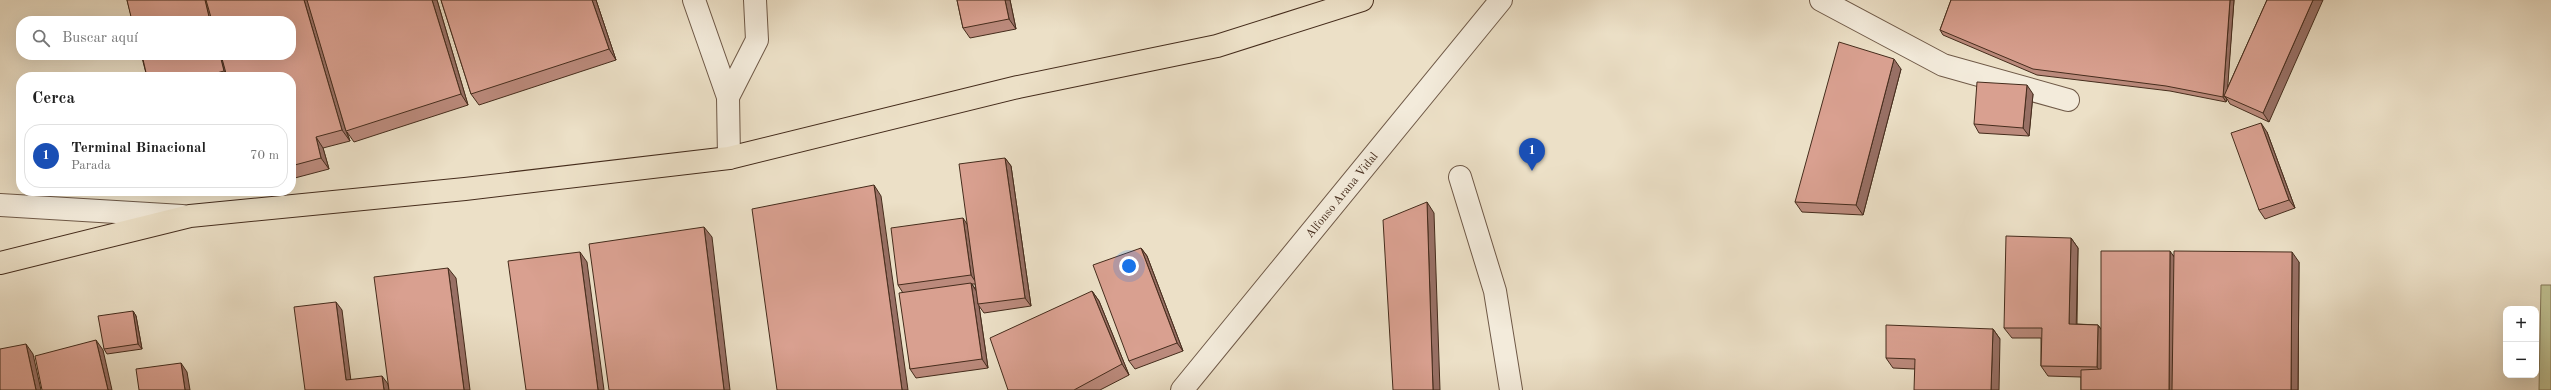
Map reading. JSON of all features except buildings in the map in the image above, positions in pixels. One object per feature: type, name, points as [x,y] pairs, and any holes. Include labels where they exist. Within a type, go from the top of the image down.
[{"type":"highway","points":[[0,263],[190,216],[465,189],[729,158],[1018,87],[1217,46],[1362,0]]},
{"type":"street","points":[[694,0],[728,97],[729,158]]},
{"type":"street","points":[[728,97],[757,40],[755,0]]},
{"type":"street","name":"Alfonso Arana Vidal","points":[[1182,390],[1501,0]]},
{"type":"street","points":[[1821,0],[1943,65],[2068,100]]},
{"type":"street","points":[[1460,177],[1495,291],[1511,390]]},
{"type":"street","points":[[0,205],[190,216]]},
{"type":"green space","points":[[2541,285],[2551,285],[2551,390],[2539,390]]},
{"type":"place","name":"Terminal Binacional","points":[[1532,171]]}]
